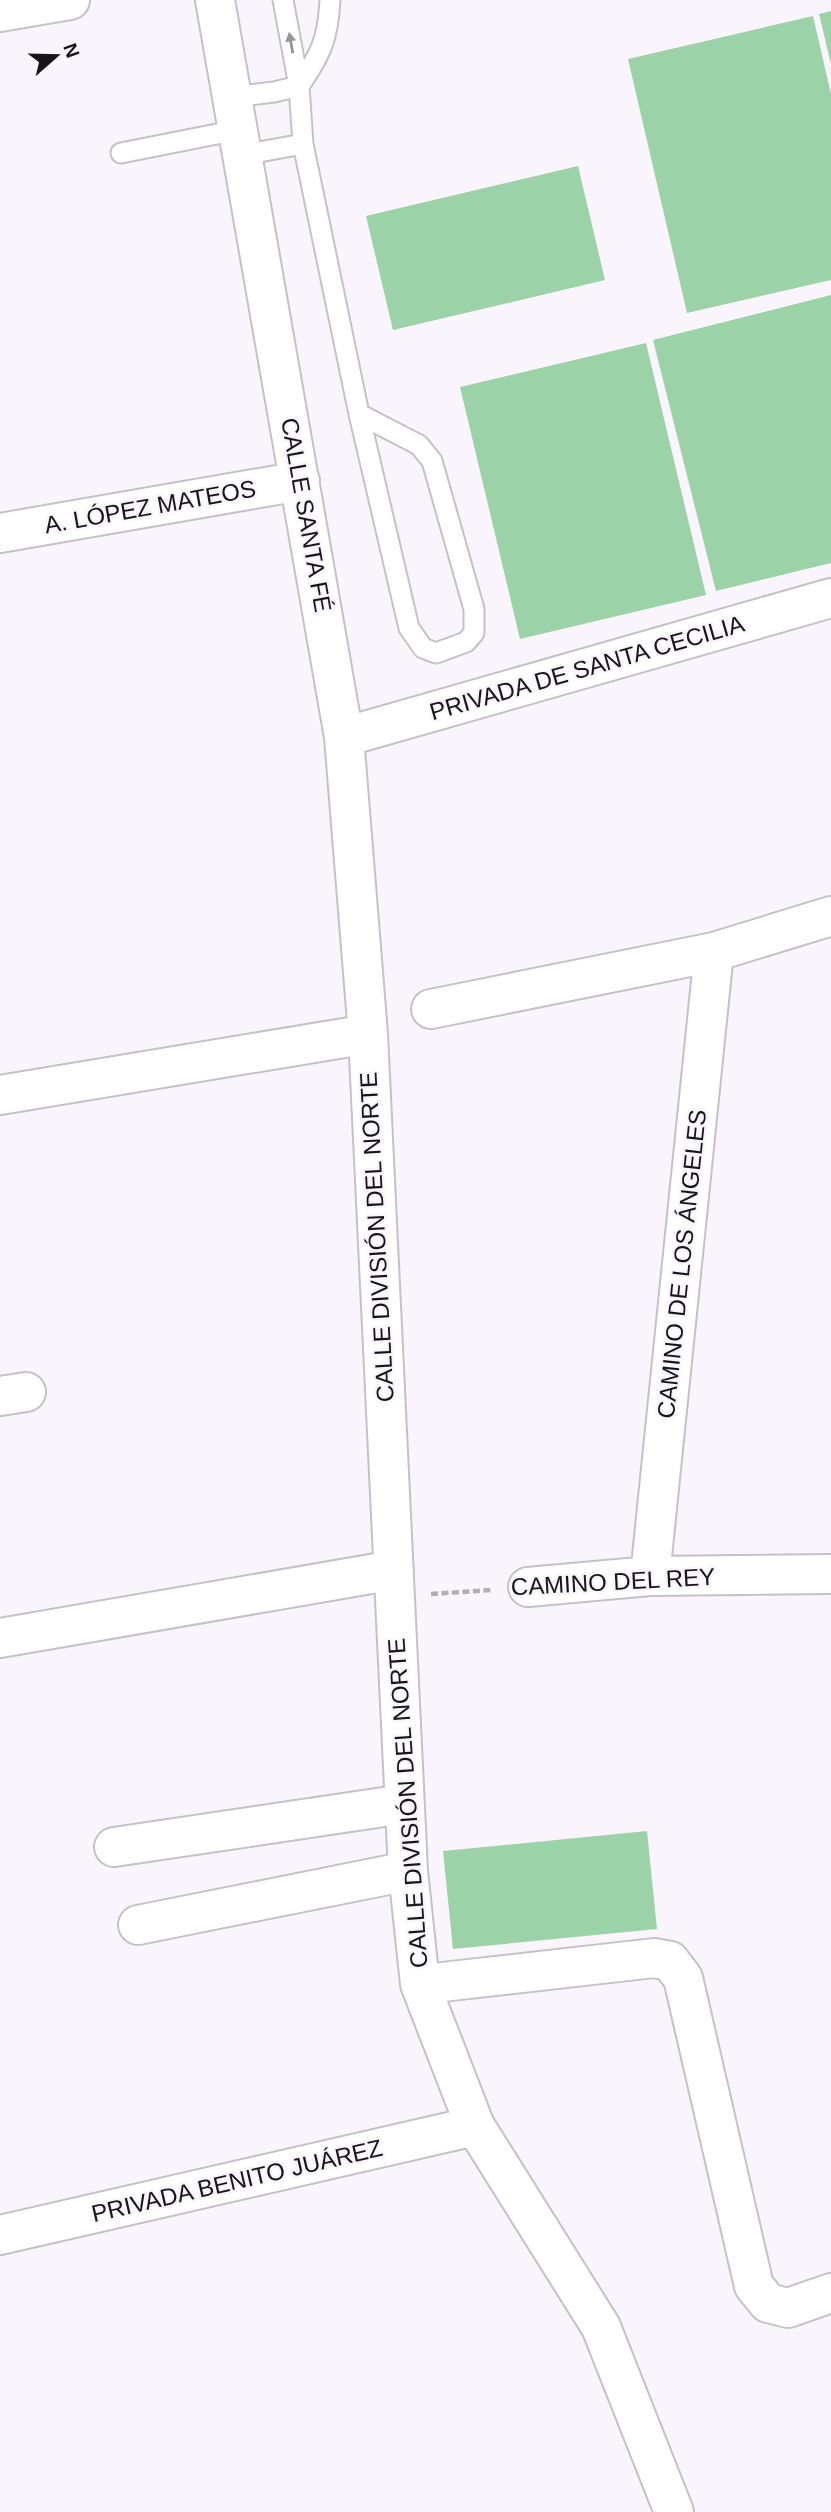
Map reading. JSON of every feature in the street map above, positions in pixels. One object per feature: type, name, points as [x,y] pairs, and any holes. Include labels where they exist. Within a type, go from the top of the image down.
[{"type":"street","points":[[0,12],[70,0]]},
{"type":"street","name":"CALLE SANTA FÉ","points":[[215,0],[344,737],[368,1034]]},
{"type":"street","name":"A. LÓPEZ MATEOS","points":[[0,533],[300,481]]},
{"type":"street","name":"PRIVADA DE SANTA CECILIA","points":[[344,737],[831,598]]},
{"type":"street","points":[[431,1009],[714,952],[831,916]]},
{"type":"street","name":"CAMINO DE LOS ÁNGELES","points":[[650,1576],[714,952]]},
{"type":"street","points":[[0,1095],[368,1034]]},
{"type":"street","name":"CALLE DIVISIÓN DEL NORTE","points":[[368,1034],[404,1804],[420,1984],[475,2126],[601,2327],[674,2512]]},
{"type":"street","name":"CAMINO DEL REY","points":[[528,1587],[650,1576],[831,1574]]},
{"type":"street","points":[[0,1638],[395,1583]]},
{"type":"street","points":[[114,1847],[404,1804]]},
{"type":"street","points":[[138,1925],[408,1871]]},
{"type":"street","points":[[442,1982],[654,1958],[670,1961],[683,1978],[754,2286],[768,2303],[788,2308],[831,2293]]},
{"type":"street","name":"PRIVADA BENITO JUÁREZ","points":[[0,2235],[475,2126]]},
{"type":"lane","points":[[283,0],[299,86],[303,144],[359,414],[409,628],[423,648],[436,653],[466,642],[474,633],[474,609],[432,461],[419,445],[359,414]]},
{"type":"lane","points":[[237,127],[274,92],[299,86],[318,59],[328,29],[330,0]]},
{"type":"lane","points":[[121,153],[237,127],[303,144]]},
{"type":"path","name":"CAMINO DEL REY","points":[[395,1583],[528,1587]]},
{"type":"green space","points":[[831,11],[831,64],[819,14]]},
{"type":"green space","points":[[813,16],[831,94],[831,280],[687,313],[628,59]]},
{"type":"green space","points":[[578,166],[605,280],[393,330],[366,216]]},
{"type":"green space","points":[[831,295],[831,563],[716,591],[653,340]]},
{"type":"green space","points":[[646,343],[706,595],[520,639],[460,387]]},
{"type":"green space","points":[[647,1831],[657,1929],[453,1949],[443,1851]]}]
